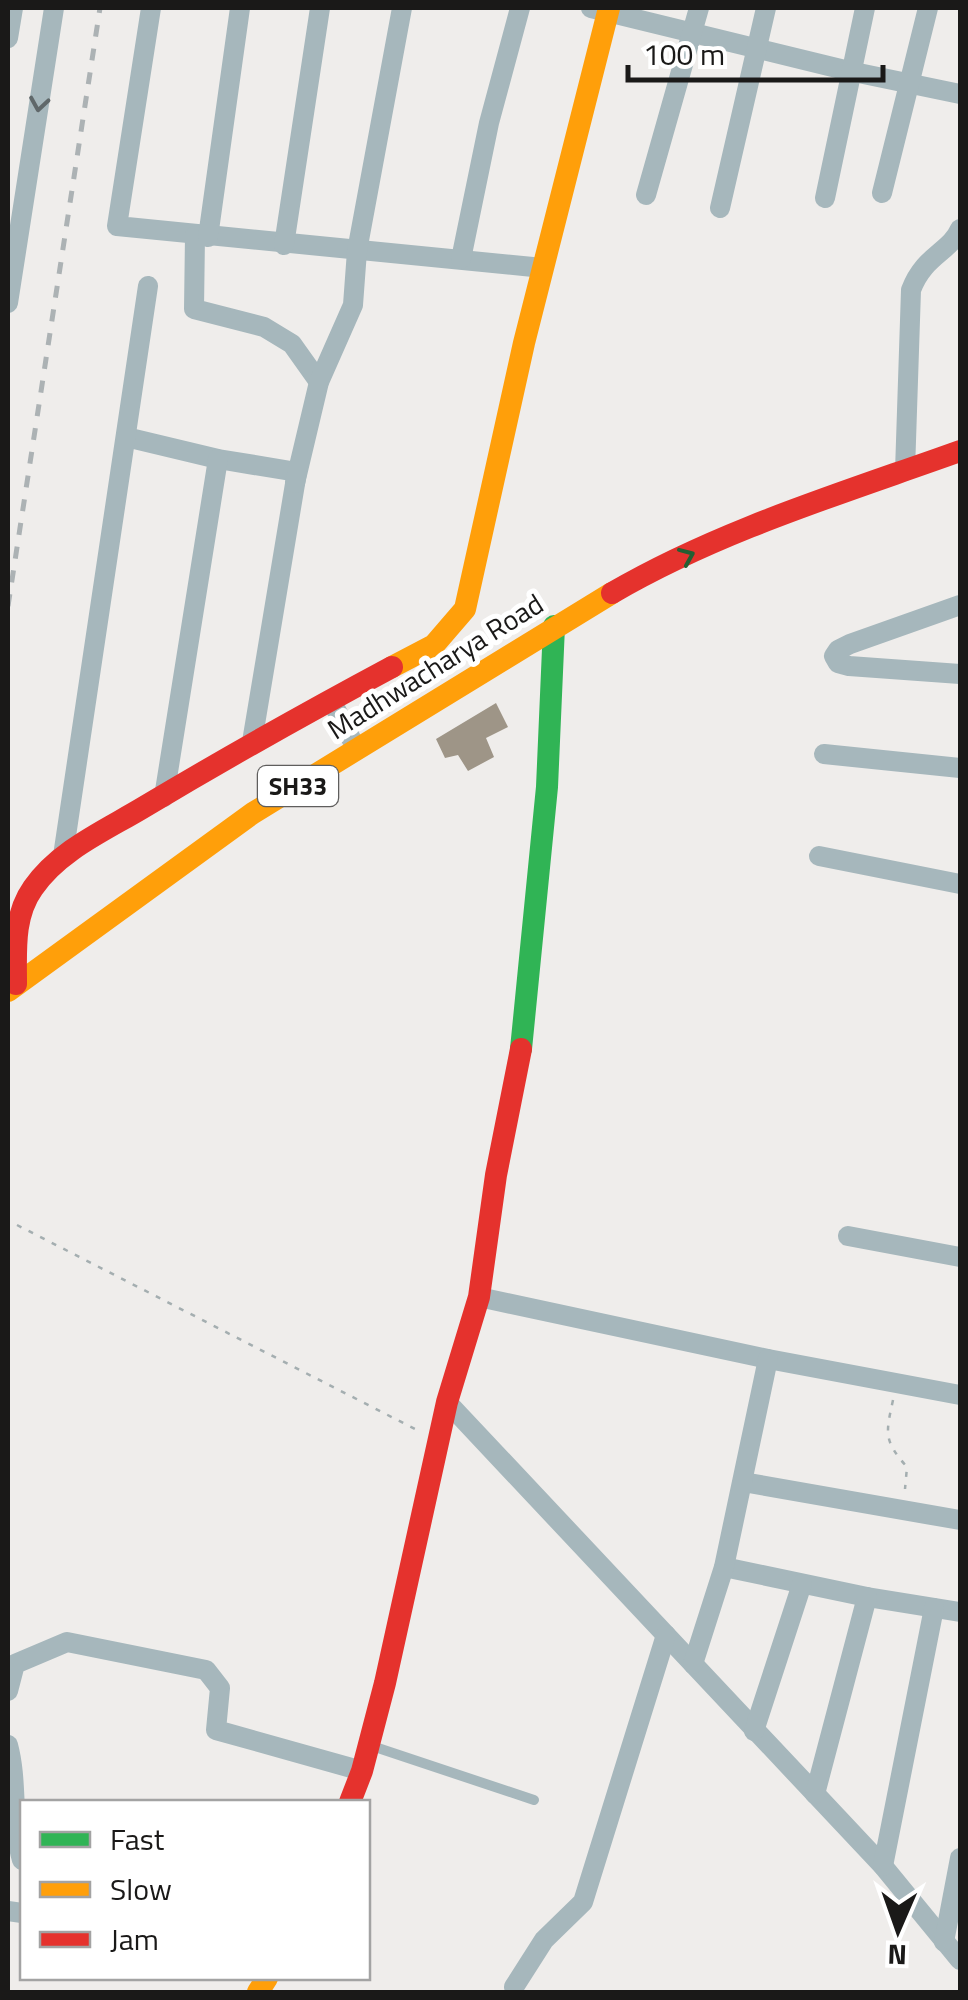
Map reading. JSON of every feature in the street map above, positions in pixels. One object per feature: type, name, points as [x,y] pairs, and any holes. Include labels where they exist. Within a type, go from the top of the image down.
[{"type":"street","points":[[8,38],[13,8]]},
{"type":"street","points":[[8,303],[54,8]]},
{"type":"street","points":[[151,8],[117,226],[543,268]]},
{"type":"street","points":[[240,8],[202,236],[194,309],[264,326],[292,344],[319,382]]},
{"type":"street","points":[[284,244],[320,8]]},
{"type":"street","points":[[252,742],[296,483],[319,382],[353,304],[357,251],[402,8]]},
{"type":"street","points":[[461,259],[489,123],[520,8]]},
{"type":"street","points":[[646,195],[699,8]]},
{"type":"street","points":[[720,208],[766,8]]},
{"type":"street","points":[[825,198],[865,8]]},
{"type":"street","points":[[882,194],[928,8]]},
{"type":"street","points":[[12,988],[21,906],[37,878],[63,856],[252,742],[434,645],[465,609],[603,9],[849,71],[960,94]]},
{"type":"street","points":[[905,471],[911,290],[930,257],[957,238],[960,229]]},
{"type":"street","points":[[63,856],[148,286]]},
{"type":"street","points":[[126,437],[218,459],[297,472],[296,483]]},
{"type":"street","name":"Madhwacharya Road","points":[[12,988],[253,813],[646,573],[772,519],[960,452]]},
{"type":"street","points":[[164,797],[218,459]]},
{"type":"street","name":"Madhwacharya Road","points":[[600,600],[653,590],[813,524],[960,471]]},
{"type":"street","points":[[960,605],[850,644],[834,656],[850,666],[960,674]]},
{"type":"street","points":[[351,1800],[385,1683],[447,1402],[480,1297],[496,1175],[519,1064],[548,787],[554,626]]},
{"type":"street","points":[[331,700],[356,750]]},
{"type":"street","points":[[824,754],[960,768]]},
{"type":"street","points":[[819,856],[960,884]]},
{"type":"street","points":[[848,1236],[960,1257]]},
{"type":"street","points":[[480,1297],[768,1359],[960,1394]]},
{"type":"street","points":[[693,1664],[724,1567],[768,1359]]},
{"type":"street","points":[[447,1402],[883,1866],[960,1960]]},
{"type":"street","points":[[743,1482],[960,1520]]},
{"type":"street","points":[[724,1567],[960,1612]]},
{"type":"street","points":[[754,1730],[802,1584]]},
{"type":"street","points":[[815,1794],[867,1597]]},
{"type":"street","points":[[883,1866],[934,1608]]},
{"type":"street","points":[[514,1987],[544,1940],[583,1902],[666,1636]]},
{"type":"street","points":[[8,1691],[16,1664],[67,1642],[206,1670],[220,1688],[216,1730],[362,1772]]},
{"type":"street","points":[[8,1744],[20,1850]]},
{"type":"street","points":[[944,1942],[960,1858]]},
{"type":"lane","points":[[368,1745],[534,1800]]},
{"type":"path","points":[[17,1224],[439,1442]]},
{"type":"path","points":[[896,1384],[885,1435],[907,1467],[902,1511]]},
{"type":"building","points":[[496,703],[508,727],[486,738],[494,757],[468,771],[458,755],[445,758],[436,739]]},
{"type":"railway","points":[[8,606],[100,8]]},
{"type":"traffic: fast","points":[[521,1049],[547,787],[554,626]]},
{"type":"traffic: slow","points":[[392,667],[434,645],[465,609],[524,343],[609,8]]},
{"type":"traffic: slow","points":[[8,991],[253,813],[612,593]]},
{"type":"traffic: slow","points":[[258,1992],[266,1980]]},
{"type":"traffic: jam","points":[[612,593],[739,531],[960,451]]},
{"type":"traffic: jam","points":[[16,984],[17,934],[22,910],[33,888],[56,863],[99,833],[392,667]]},
{"type":"traffic: jam","points":[[351,1800],[385,1683],[447,1402],[479,1297],[496,1175],[521,1049]]}]
